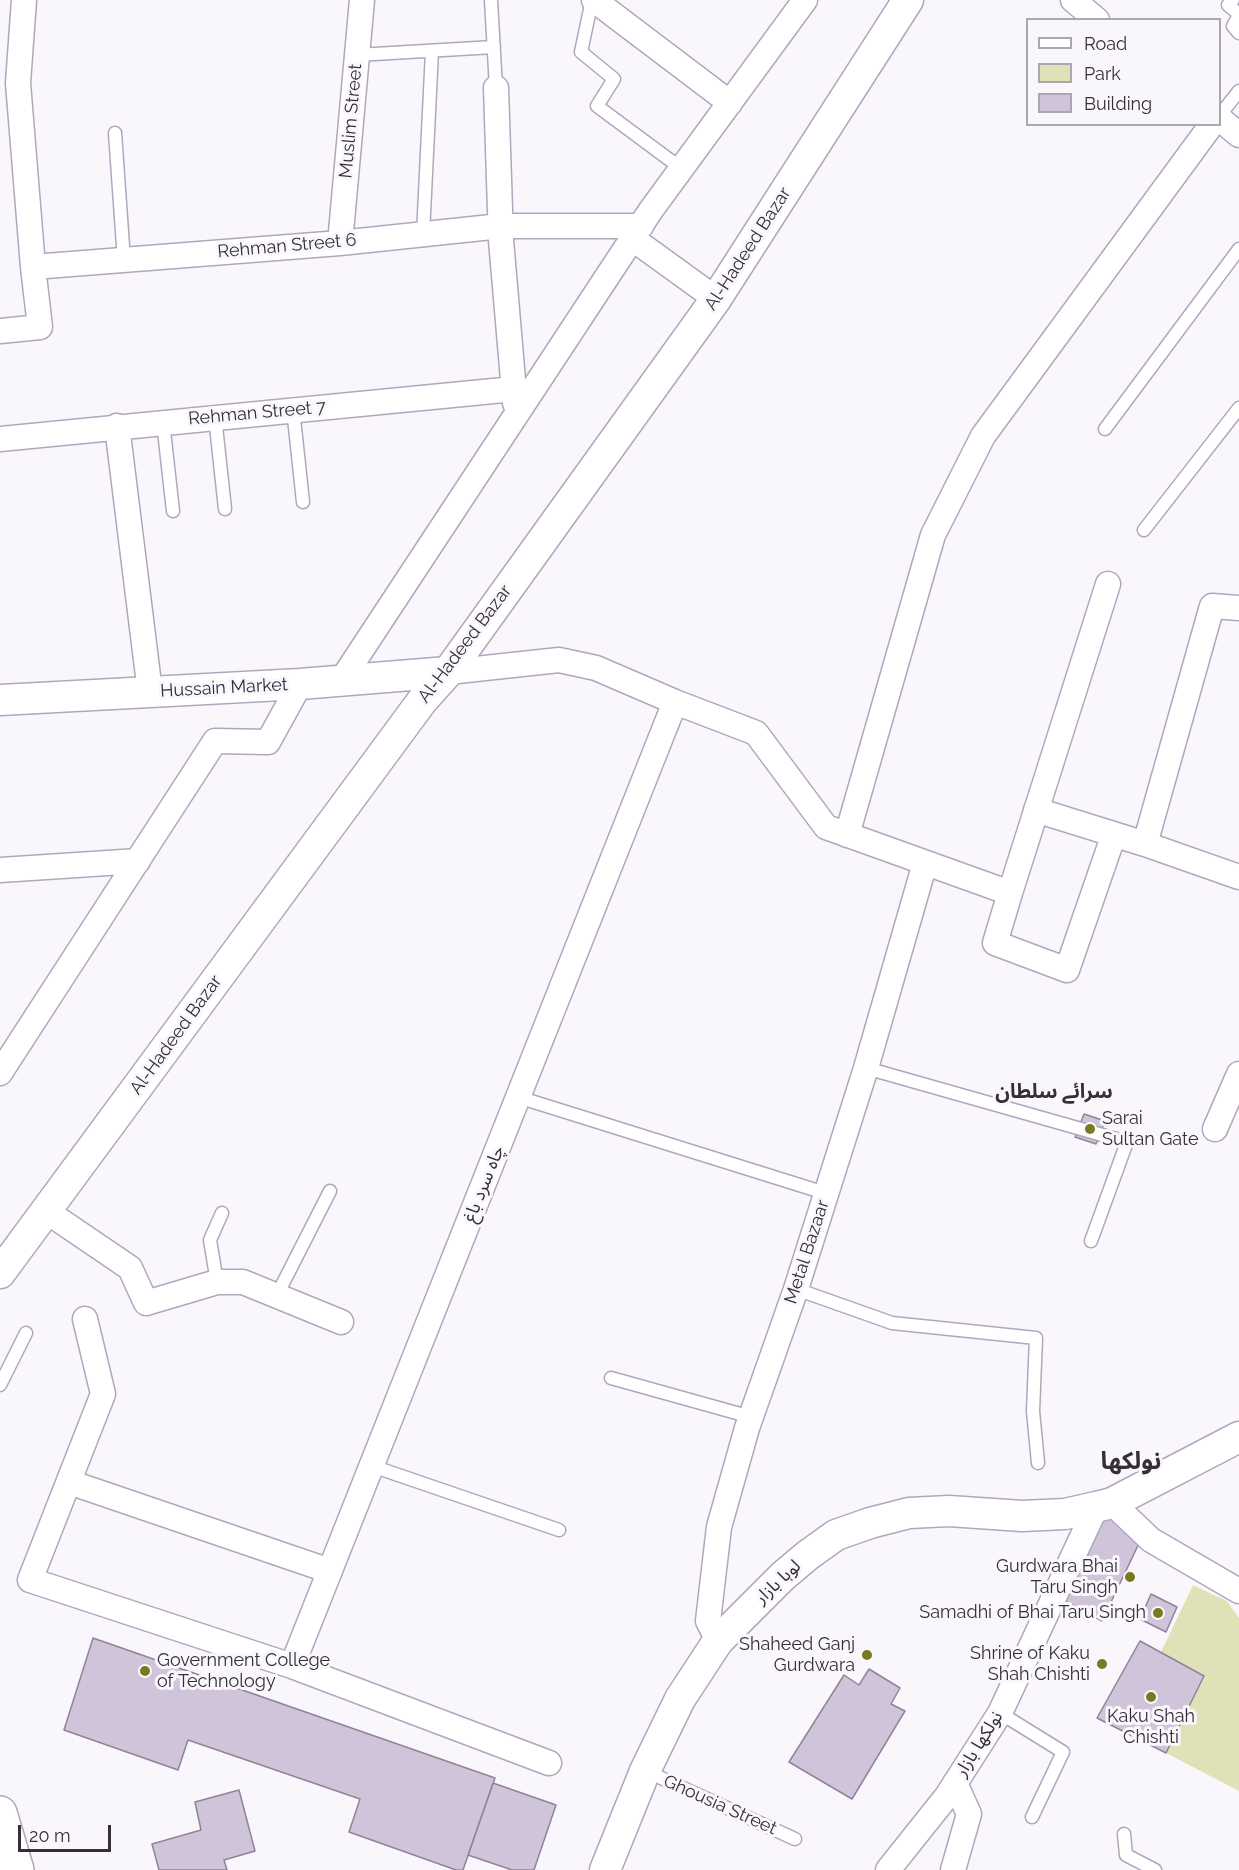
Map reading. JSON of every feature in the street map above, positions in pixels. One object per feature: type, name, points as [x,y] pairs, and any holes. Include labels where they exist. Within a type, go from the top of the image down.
[{"type":"street","points":[[0,331],[40,327],[18,83],[24,0]]},
{"type":"street","name":"Muslim Street","points":[[340,243],[362,0]]},
{"type":"street","points":[[593,0],[730,103]]},
{"type":"street","points":[[341,681],[637,232],[805,0]]},
{"type":"street","name":"Al-Hadeed Bazar","points":[[0,1273],[422,700],[447,672],[716,299],[908,0]]},
{"type":"street","points":[[1073,0],[1095,18]]},
{"type":"street","points":[[496,88],[501,226],[517,416]]},
{"type":"street","points":[[1221,118],[1239,135]]},
{"type":"street","points":[[847,835],[933,535],[983,436],[1211,126]]},
{"type":"street","name":"Rehman Street 6","points":[[33,267],[340,243],[501,226],[637,232]]},
{"type":"street","points":[[637,232],[716,299]]},
{"type":"street","name":"Rehman Street 7","points":[[0,439],[514,389]]},
{"type":"street","points":[[117,426],[150,692]]},
{"type":"street","points":[[1108,584],[995,943],[1067,970],[1114,834]]},
{"type":"street","points":[[1144,844],[1212,606],[1239,608]]},
{"type":"street","points":[[447,672],[559,660],[596,668],[756,733],[826,827],[1010,893]]},
{"type":"street","name":"Hussain Market","points":[[0,700],[300,684],[447,672]]},
{"type":"street","points":[[0,1073],[215,741],[268,742],[300,684]]},
{"type":"street","name":"چاہ سرد باغ","points":[[292,1666],[675,702]]},
{"type":"street","points":[[1036,810],[1239,877]]},
{"type":"street","points":[[0,870],[138,861]]},
{"type":"street","name":"Metal Bazaar","points":[[718,1641],[708,1621],[719,1527],[752,1418],[796,1289],[866,1068],[926,863]]},
{"type":"street","points":[[1215,1129],[1239,1074]]},
{"type":"street","points":[[46,1211],[130,1268],[146,1303],[217,1282],[243,1282],[341,1322]]},
{"type":"street","points":[[85,1319],[103,1394],[30,1580],[292,1666],[549,1763]]},
{"type":"street","name":"لوہا بازار","points":[[605,1870],[645,1771],[680,1699],[718,1641],[746,1611],[808,1555],[836,1535],[909,1512],[949,1511],[1022,1516],[1065,1514],[1104,1505],[1239,1437]]},
{"type":"street","points":[[69,1482],[330,1571]]},
{"type":"street","points":[[1104,1505],[1151,1540],[1239,1591]]},
{"type":"street","name":"نولکھا بازار","points":[[888,1870],[955,1783],[1000,1713],[1104,1505]]},
{"type":"street","points":[[953,1870],[969,1814],[955,1783]]},
{"type":"lane","points":[[491,0],[496,88]]},
{"type":"lane","points":[[593,0],[581,52],[614,79],[597,106],[682,169]]},
{"type":"lane","points":[[1233,0],[1228,5],[1239,15],[1233,26],[1239,33]]},
{"type":"lane","points":[[357,55],[494,47]]},
{"type":"lane","points":[[423,234],[432,51]]},
{"type":"lane","points":[[1221,116],[1239,91]]},
{"type":"lane","points":[[115,133],[124,260]]},
{"type":"lane","points":[[1105,429],[1239,249]]},
{"type":"lane","points":[[1144,530],[1239,408]]},
{"type":"lane","points":[[293,410],[303,502]]},
{"type":"lane","points":[[215,417],[225,509]]},
{"type":"lane","points":[[163,422],[173,511]]},
{"type":"lane","points":[[866,1068],[1127,1142],[1091,1241]]},
{"type":"lane","points":[[518,1097],[825,1193]]},
{"type":"lane","points":[[277,1295],[330,1191]]},
{"type":"lane","points":[[217,1282],[210,1240],[222,1213]]},
{"type":"lane","points":[[796,1289],[892,1323],[1036,1338],[1034,1411],[1038,1464]]},
{"type":"lane","points":[[0,1385],[26,1334]]},
{"type":"lane","points":[[611,1378],[752,1418]]},
{"type":"lane","points":[[372,1466],[559,1530]]},
{"type":"lane","points":[[1000,1713],[1063,1752],[1032,1817]]},
{"type":"lane","name":"Ghousia Street","points":[[645,1771],[795,1839]]},
{"type":"lane","points":[[1124,1834],[1126,1855],[1155,1870]]},
{"type":"green space","points":[[1193,1585],[1227,1601],[1239,1618],[1239,1791],[1166,1753],[1204,1676],[1161,1652]]},
{"type":"building","name":"Sarai Sultan Gate","points":[[1084,1114],[1105,1121],[1096,1144],[1075,1137]]},
{"type":"building","name":"Gurdwara Bhai Taru Singh","points":[[1105,1512],[1143,1535],[1102,1621],[1063,1600]]},
{"type":"building","name":"Samadhi of Bhai Taru Singh","points":[[1151,1594],[1177,1607],[1166,1632],[1140,1619]]},
{"type":"building","points":[[93,1638],[495,1778],[463,1870],[456,1870],[349,1832],[360,1799],[188,1740],[178,1770],[64,1730]]},
{"type":"building","name":"Kaku Shah Chishti","points":[[1140,1641],[1204,1676],[1166,1753],[1097,1718]]},
{"type":"building","name":"Shaheed Ganj Gurdwara","points":[[869,1669],[900,1688],[891,1704],[905,1711],[852,1799],[789,1762],[844,1675],[859,1685]]},
{"type":"building","points":[[493,1783],[556,1805],[534,1870],[512,1870],[468,1855]]},
{"type":"building","points":[[239,1790],[255,1851],[224,1860],[227,1870],[159,1870],[152,1844],[201,1830],[195,1802]]},
{"type":"place","name":"Sarai Sultan Gate","points":[[1090,1129]]},
{"type":"place","name":"Gurdwara Bhai Taru Singh","points":[[1130,1577]]},
{"type":"place","name":"Samadhi of Bhai Taru Singh","points":[[1158,1613]]},
{"type":"place","name":"Shaheed Ganj Gurdwara","points":[[867,1655]]},
{"type":"place","name":"Shrine of Kaku Shah Chishti","points":[[1102,1664]]},
{"type":"place","name":"Government College of Technology","points":[[145,1671]]},
{"type":"place","name":"Kaku Shah Chishti","points":[[1151,1697]]},
{"type":"district","name":"سرائے سلطان","points":[[1054,1092]]},
{"type":"district","name":"نولکھا","points":[[1131,1462]]}]
